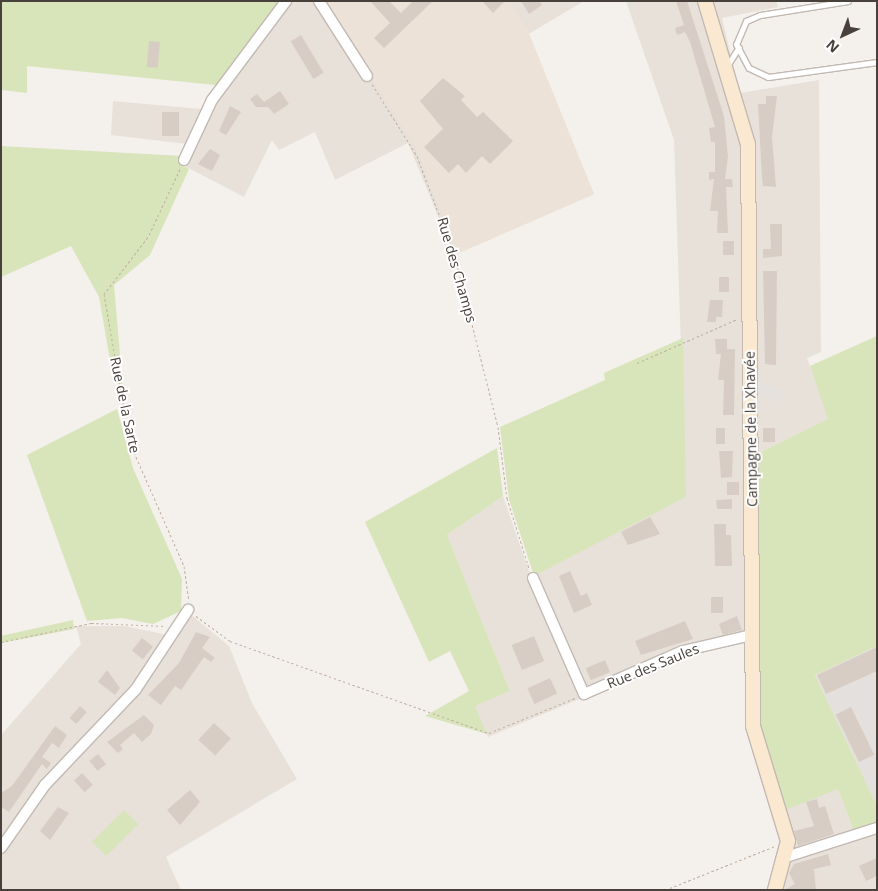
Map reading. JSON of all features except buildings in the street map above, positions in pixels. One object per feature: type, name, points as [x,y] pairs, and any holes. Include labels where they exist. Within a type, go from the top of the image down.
[{"type":"street","points":[[184,160],[212,100],[286,1]]},
{"type":"street","points":[[319,1],[367,76]]},
{"type":"street","name":"Campagne de la Xhavée","points":[[705,1],[727,66],[748,144],[753,726],[788,841],[786,857],[775,890]]},
{"type":"street","points":[[533,578],[584,694]]},
{"type":"street","points":[[1,848],[46,785],[136,689],[182,622],[188,610]]},
{"type":"street","name":"Rue des Saules","points":[[584,694],[683,651],[752,635]]},
{"type":"street","points":[[786,857],[877,828]]},
{"type":"lane","points":[[727,66],[738,48],[739,32],[746,21],[760,15],[848,1]]},
{"type":"lane","points":[[738,48],[749,68],[768,77],[877,62]]},
{"type":"path","name":"Rue des Champs","points":[[367,76],[417,156],[455,257],[498,427],[507,498],[529,566]]},
{"type":"path","name":"Rue de la Sarte","points":[[184,160],[148,237],[104,294],[130,443],[184,566],[188,610]]},
{"type":"path","points":[[637,363],[750,315]]},
{"type":"path","points":[[188,610],[230,641],[489,733],[584,694]]},
{"type":"path","points":[[1,642],[64,626],[134,624],[157,629],[182,622]]},
{"type":"path","points":[[665,890],[788,841]]},
{"type":"shaded area","points":[[282,1],[584,1],[527,35],[594,194],[454,255],[408,143],[335,180],[315,132],[279,150],[272,140],[244,197],[179,163],[187,144],[111,135],[113,101],[201,109]]},
{"type":"shaded area","points":[[322,1],[509,1],[528,31],[594,194],[457,254],[415,146]]},
{"type":"shaded area","points":[[626,1],[776,1],[778,7],[722,18],[740,93],[819,80],[821,352],[807,358],[829,419],[753,456],[838,789],[855,834],[877,825],[877,890],[768,890],[779,864],[782,834],[749,641],[695,651],[488,737],[474,706],[510,691],[447,535],[503,496],[531,577],[686,497],[674,140]]},
{"type":"shaded area","points":[[775,385],[784,394],[775,403],[757,394],[757,386]]},
{"type":"shaded area","points":[[190,614],[229,646],[252,703],[297,779],[166,857],[181,890],[1,890],[1,735],[81,644],[76,626],[125,626],[177,637]]},
{"type":"shaded area","points":[[877,646],[877,806],[815,675]]},
{"type":"green space","points":[[1,1],[280,1],[216,85],[27,66],[27,93],[1,90]]},
{"type":"green space","points":[[1,146],[182,156],[179,163],[189,169],[150,255],[114,285],[123,390],[113,377],[99,297],[71,246],[1,277]]},
{"type":"green space","points":[[877,336],[877,646],[815,675],[877,806],[877,823],[855,834],[838,789],[785,810],[755,720],[753,456],[828,419],[810,366]]},
{"type":"green space","points":[[683,338],[686,497],[534,576],[509,499],[500,427],[605,380],[604,373]]},
{"type":"green space","points":[[117,409],[133,468],[182,579],[181,611],[153,624],[122,618],[87,621],[27,455]]},
{"type":"green space","points":[[497,448],[503,496],[447,535],[510,691],[475,706],[487,734],[425,716],[469,691],[450,651],[429,662],[365,522]]},
{"type":"green space","points":[[73,620],[74,629],[1,643],[1,636]]},
{"type":"green space","points":[[124,810],[138,824],[106,856],[92,842]]}]
